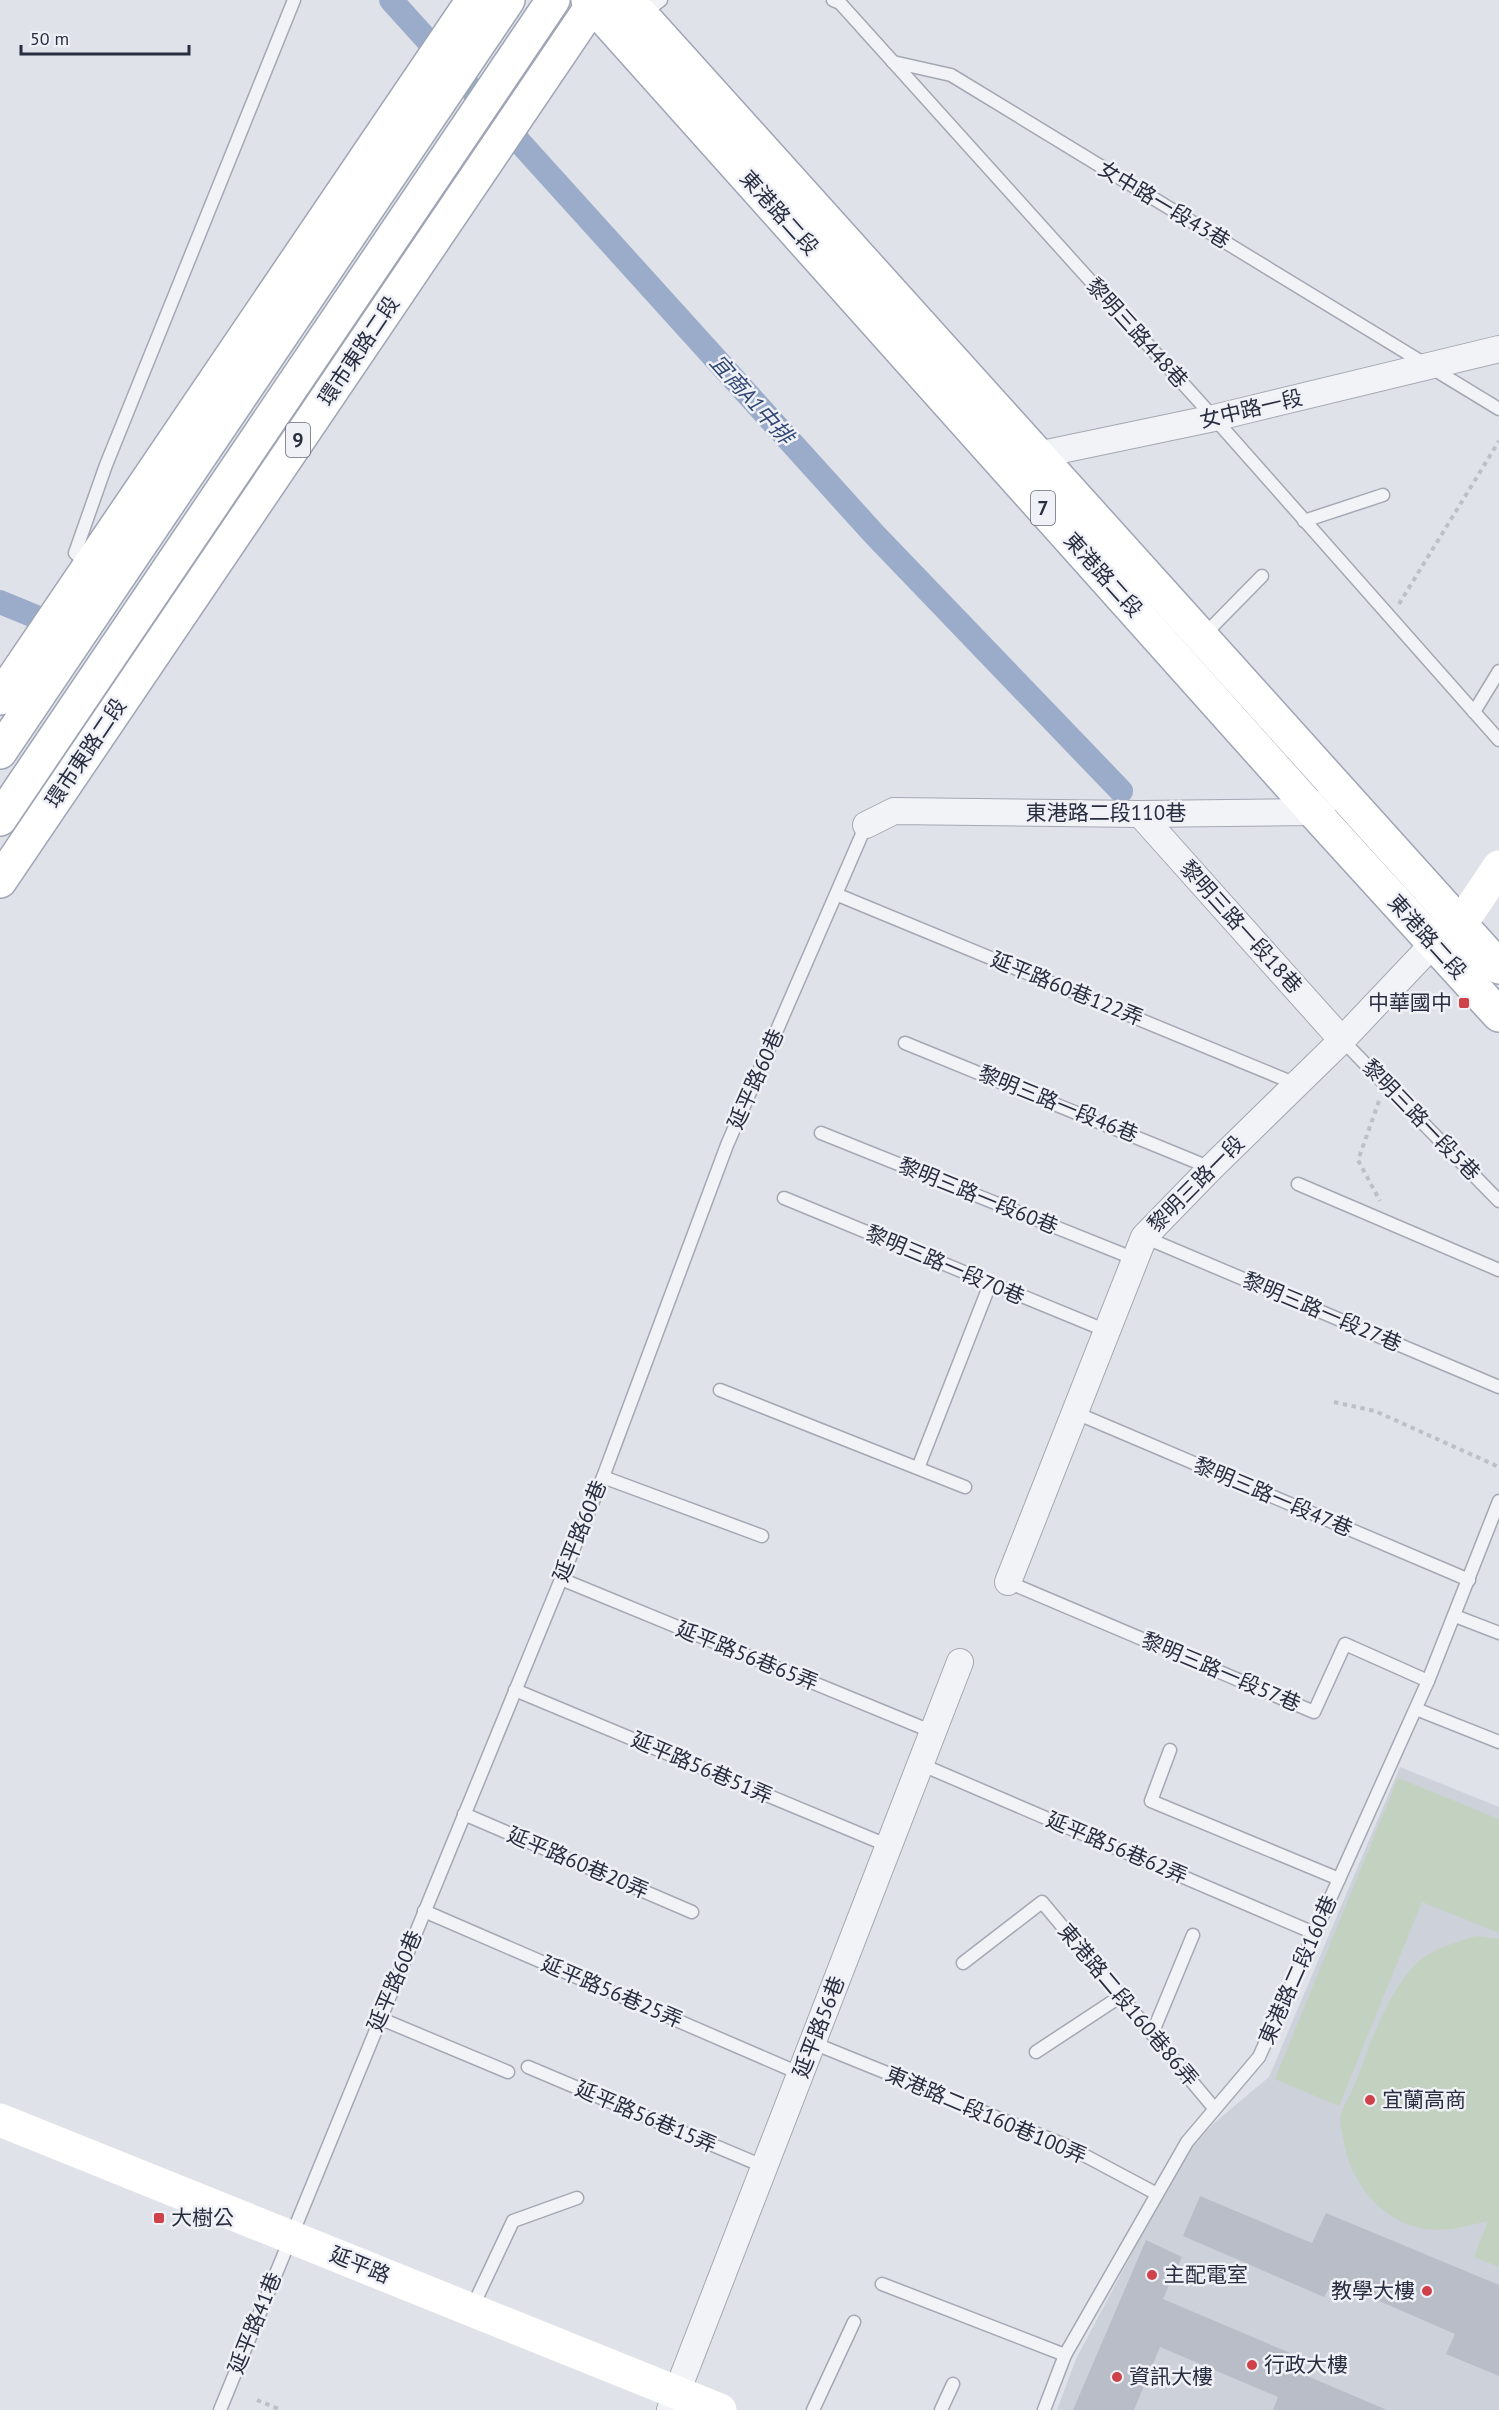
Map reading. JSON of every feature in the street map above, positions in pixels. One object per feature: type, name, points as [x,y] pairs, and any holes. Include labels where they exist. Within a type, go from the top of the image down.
[{"type":"main road","points":[[0,752],[102,574],[473,0]]},
{"type":"main road","points":[[0,698],[102,574],[508,0]]},
{"type":"main road","name":"環市東路二段","points":[[0,819],[553,0]]},
{"type":"main road","name":"環市東路二段","points":[[0,880],[592,2]]},
{"type":"main road","name":"東港路二段","points":[[592,2],[1314,812],[1499,1015]]},
{"type":"main road","name":"東港路二段","points":[[643,5],[1039,456],[1499,967]]},
{"type":"main road","points":[[102,574],[174,623]]},
{"type":"main road","points":[[1433,944],[1460,925],[1499,867]]},
{"type":"main road","name":"延平路","points":[[0,2120],[472,2310],[674,2401],[720,2410]]},
{"type":"street","name":"女中路一段","points":[[1001,461],[1039,456],[1214,418],[1499,349]]},
{"type":"street","points":[[1314,812],[1339,789]]},
{"type":"street","name":"東港路二段110巷","points":[[866,825],[894,811],[1140,814],[1314,812]]},
{"type":"street","name":"黎明三路一段18巷","points":[[1140,814],[1341,1041]]},
{"type":"street","name":"黎明三路一段","points":[[1008,1582],[1140,1248],[1211,1168],[1341,1041],[1433,944]]},
{"type":"street","name":"延平路56巷","points":[[674,2401],[960,1662]]},
{"type":"lane","points":[[102,574],[75,553],[106,465],[294,0]]},
{"type":"lane","name":"黎明三路448巷","points":[[833,0],[840,3],[1214,418],[1499,740]]},
{"type":"lane","name":"女中路一段43巷","points":[[892,62],[951,75],[1499,409]]},
{"type":"lane","points":[[1304,521],[1383,495]]},
{"type":"lane","points":[[1202,637],[1262,576]]},
{"type":"lane","points":[[1474,712],[1499,671]]},
{"type":"lane","name":"延平路60巷","points":[[290,2237],[603,1477],[727,1145],[838,895],[866,825]]},
{"type":"lane","name":"延平路60巷122弄","points":[[838,895],[1296,1084]]},
{"type":"lane","name":"黎明三路一段5巷","points":[[1341,1041],[1386,1083],[1499,1201]]},
{"type":"lane","name":"黎明三路一段46巷","points":[[905,1043],[1211,1168]]},
{"type":"lane","name":"黎明三路一段60巷","points":[[821,1133],[1140,1248]]},
{"type":"lane","points":[[1298,1184],[1499,1270]]},
{"type":"lane","name":"黎明三路一段70巷","points":[[784,1198],[1107,1332]]},
{"type":"lane","name":"黎明三路一段27巷","points":[[1140,1248],[1499,1387]]},
{"type":"lane","points":[[918,1468],[990,1284]]},
{"type":"lane","points":[[720,1390],[965,1487]]},
{"type":"lane","name":"黎明三路一段47巷","points":[[1076,1413],[1469,1580]]},
{"type":"lane","points":[[603,1477],[762,1536]]},
{"type":"lane","name":"東港路二段160巷","points":[[1044,2410],[1065,2355],[1187,2142],[1259,2057],[1416,1709],[1496,1518],[1499,1501]]},
{"type":"lane","name":"延平路56巷65弄","points":[[561,1579],[933,1732]]},
{"type":"lane","name":"黎明三路一段57巷","points":[[1008,1582],[1314,1712],[1345,1644],[1428,1681]]},
{"type":"lane","points":[[1455,1616],[1499,1633]]},
{"type":"lane","name":"延平路56巷51弄","points":[[515,1690],[888,1846]]},
{"type":"lane","points":[[1416,1709],[1499,1742]]},
{"type":"lane","points":[[1170,1750],[1151,1801],[1339,1879]]},
{"type":"lane","name":"延平路56巷62弄","points":[[920,1764],[1314,1933]]},
{"type":"lane","name":"延平路60巷20弄","points":[[464,1814],[692,1912]]},
{"type":"lane","name":"東港路二段160巷86弄","points":[[963,1963],[1042,1902],[1214,2108]]},
{"type":"lane","name":"延平路56巷25弄","points":[[424,1911],[801,2074]]},
{"type":"lane","points":[[1152,2034],[1193,1935]]},
{"type":"lane","points":[[1036,2052],[1121,1996]]},
{"type":"lane","points":[[379,2018],[508,2072]]},
{"type":"lane","name":"東港路二段160巷100弄","points":[[813,2043],[1067,2146],[1157,2194]]},
{"type":"lane","name":"延平路56巷15弄","points":[[528,2067],[765,2167]]},
{"type":"lane","points":[[472,2310],[513,2222],[577,2198]]},
{"type":"lane","name":"延平路41巷","points":[[220,2410],[290,2237]]},
{"type":"lane","points":[[882,2284],[1065,2355]]},
{"type":"lane","points":[[813,2410],[854,2322]]},
{"type":"lane","points":[[942,2410],[953,2384]]},
{"type":"path","points":[[1390,619],[1499,441]]},
{"type":"path","points":[[1386,1083],[1358,1160],[1393,1224]]},
{"type":"path","points":[[1334,1402],[1375,1411],[1499,1467]]},
{"type":"path","points":[[257,2400],[281,2410]]},
{"type":"shaded area","name":"宜蘭高商","points":[[1400,1767],[1499,1807],[1499,2410],[1057,2410],[1076,2359],[1184,2155],[1213,2124],[1269,2077]]},
{"type":"green space","points":[[1398,1778],[1499,1819],[1499,1933],[1422,1902],[1339,2106],[1275,2079]]},
{"type":"green space","points":[[1476,1936],[1499,1939],[1499,2267],[1474,2257],[1488,2221],[1438,2230],[1421,2228],[1392,2216],[1379,2207],[1368,2195],[1351,2167],[1340,2121],[1342,2111],[1380,2020],[1406,1975],[1418,1962],[1431,1953]]},
{"type":"building","name":"教學大樓","points":[[1200,2196],[1312,2243],[1326,2213],[1499,2285],[1499,2376],[1446,2354],[1455,2334],[1333,2281],[1324,2297],[1183,2236]]},
{"type":"building","points":[[1146,2240],[1182,2257],[1163,2299],[1302,2358],[1298,2372],[1387,2410],[1273,2410],[1278,2397],[1160,2347],[1134,2410],[1073,2410]]},
{"type":"waterway","name":"宜商A1中排","points":[[391,0],[874,534],[1121,791]]},
{"type":"waterway","points":[[0,602],[34,616]]},
{"type":"place","name":"中華國中","points":[[1464,1003]]},
{"type":"place","name":"宜蘭高商","points":[[1370,2100]]},
{"type":"place","name":"大樹公","points":[[159,2218]]},
{"type":"place","name":"主配電室","points":[[1152,2275]]},
{"type":"place","name":"教學大樓","points":[[1427,2291]]},
{"type":"place","name":"行政大樓","points":[[1252,2365]]},
{"type":"place","name":"資訊大樓","points":[[1117,2377]]}]
